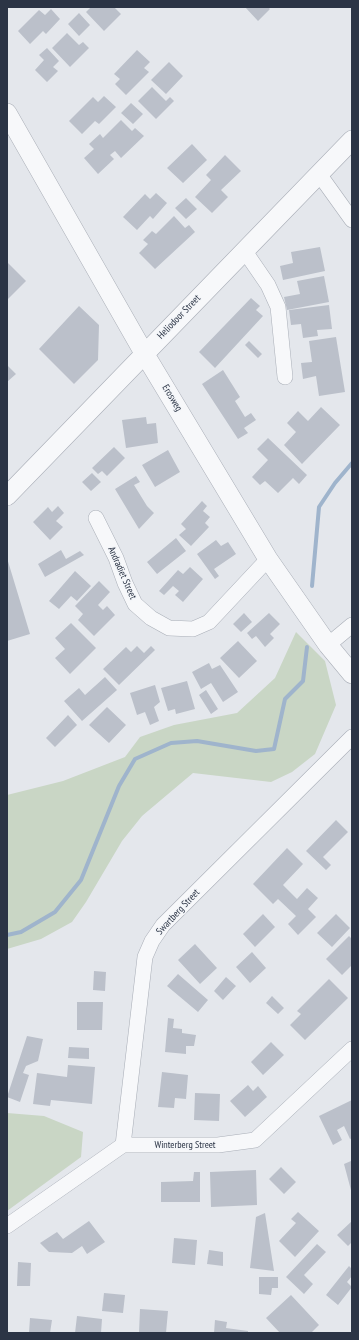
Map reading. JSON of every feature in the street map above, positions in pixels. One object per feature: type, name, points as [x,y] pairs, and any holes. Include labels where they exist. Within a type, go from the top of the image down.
[{"type":"street","name":"Erosweg","points":[[7,113],[144,353],[268,559],[328,645],[352,674]]},
{"type":"street","name":"Heliodoor Street","points":[[7,496],[352,140]]},
{"type":"street","points":[[319,174],[352,220]]},
{"type":"street","points":[[244,250],[268,285],[278,307],[285,377]]},
{"type":"street","name":"Andradiet Street","points":[[96,518],[116,558],[125,583],[135,604],[151,618],[168,628],[193,629],[209,622],[268,559]]},
{"type":"street","points":[[328,645],[352,625]]},
{"type":"street","name":"Swartberg Street","points":[[124,1145],[145,957],[152,941],[163,925],[352,737]]},
{"type":"street","name":"Winterberg Street","points":[[124,1145],[218,1145],[255,1140],[352,1049]]},
{"type":"street","points":[[7,1226],[124,1145]]},
{"type":"green space","points":[[296,632],[325,661],[336,705],[315,754],[292,772],[271,782],[193,773],[142,816],[122,841],[86,902],[72,922],[41,939],[7,949],[7,795],[63,781],[125,757],[140,737],[174,725],[237,713],[275,678]]},
{"type":"green space","points":[[7,1113],[44,1116],[83,1132],[81,1157],[7,1211]]},
{"type":"building","points":[[91,7],[114,7],[121,14],[104,31],[86,12]]},
{"type":"building","points":[[245,7],[268,7],[270,9],[258,21]]},
{"type":"building","points":[[51,9],[60,19],[46,34],[43,31],[30,44],[18,31],[39,10],[45,15]]},
{"type":"building","points":[[79,13],[90,25],[79,36],[68,24]]},
{"type":"building","points":[[67,33],[79,45],[83,42],[89,48],[70,67],[52,48]]},
{"type":"building","points":[[47,48],[59,61],[53,67],[58,71],[47,82],[35,70],[44,60],[39,55]]},
{"type":"building","points":[[137,50],[150,62],[144,68],[149,72],[126,95],[115,84],[120,79],[114,74]]},
{"type":"building","points":[[169,62],[183,76],[166,94],[151,80]]},
{"type":"building","points":[[152,87],[166,101],[170,97],[174,101],[156,119],[138,101]]},
{"type":"building","points":[[104,96],[116,107],[99,124],[95,121],[82,134],[69,121],[93,97],[98,102]]},
{"type":"building","points":[[131,103],[143,114],[133,124],[121,113]]},
{"type":"building","points":[[121,120],[132,131],[135,128],[144,136],[121,158],[115,151],[110,155],[114,159],[98,174],[84,158],[94,149],[89,144],[100,134],[103,138]]},
{"type":"building","points":[[192,144],[207,160],[183,183],[167,168]]},
{"type":"building","points":[[225,155],[241,171],[221,190],[228,197],[212,213],[195,197],[211,180],[206,175]]},
{"type":"building","points":[[156,193],[167,203],[153,219],[150,216],[137,230],[123,217],[145,194],[150,199]]},
{"type":"building","points":[[186,198],[197,209],[186,219],[175,208]]},
{"type":"building","points":[[174,216],[185,228],[189,225],[195,232],[155,269],[139,253],[148,244],[143,240],[152,231],[156,234]]},
{"type":"building","points":[[320,247],[325,271],[283,280],[280,266],[293,263],[291,252]]},
{"type":"building","points":[[7,262],[26,281],[7,300]]},
{"type":"building","points":[[324,276],[329,302],[287,310],[284,297],[300,294],[297,281]]},
{"type":"building","points":[[251,298],[260,306],[256,310],[263,316],[215,368],[199,352]]},
{"type":"building","points":[[329,305],[332,329],[317,330],[318,336],[303,338],[301,324],[291,325],[289,310]]},
{"type":"building","points":[[79,306],[99,325],[98,360],[74,384],[39,349]]},
{"type":"building","points":[[336,337],[345,392],[319,396],[316,376],[303,379],[301,363],[312,362],[309,341]]},
{"type":"building","points":[[249,341],[262,354],[258,358],[245,345]]},
{"type":"building","points":[[7,365],[16,374],[7,382]]},
{"type":"building","points":[[223,370],[240,397],[235,401],[245,417],[251,413],[256,420],[244,428],[248,433],[238,439],[202,384]]},
{"type":"building","points":[[321,407],[340,425],[302,464],[284,445],[296,432],[287,423],[298,411],[308,421]]},
{"type":"building","points":[[146,417],[147,424],[156,423],[158,443],[126,448],[122,420]]},
{"type":"building","points":[[268,438],[307,475],[299,484],[293,478],[278,493],[265,481],[260,485],[252,477],[268,460],[257,449]]},
{"type":"building","points":[[114,447],[125,458],[107,476],[102,471],[98,474],[92,468]]},
{"type":"building","points":[[168,450],[180,472],[155,487],[142,465]]},
{"type":"building","points":[[92,473],[101,482],[91,491],[82,482]]},
{"type":"building","points":[[136,476],[140,482],[134,485],[147,506],[154,513],[139,529],[115,489]]},
{"type":"building","points":[[202,501],[207,506],[203,511],[210,517],[205,523],[209,527],[191,546],[179,535],[186,529],[181,524]]},
{"type":"building","points":[[58,506],[64,513],[56,521],[63,527],[50,540],[33,522],[48,507],[52,512]]},
{"type":"building","points":[[176,538],[186,551],[157,574],[147,562]]},
{"type":"building","points":[[216,540],[221,546],[228,542],[236,554],[214,569],[219,576],[215,579],[197,554]]},
{"type":"building","points":[[61,550],[66,559],[80,551],[84,555],[45,577],[38,564]]},
{"type":"building","points":[[7,558],[30,634],[7,641]]},
{"type":"building","points":[[190,567],[203,579],[183,602],[175,595],[179,591],[173,586],[164,595],[159,591],[178,570],[183,574]]},
{"type":"building","points":[[75,571],[91,586],[77,601],[71,596],[59,609],[49,601]]},
{"type":"building","points":[[99,581],[110,592],[98,605],[103,610],[107,606],[115,615],[94,636],[78,620],[83,614],[75,606]]},
{"type":"building","points":[[244,613],[252,622],[241,632],[233,624]]},
{"type":"building","points":[[269,613],[280,624],[270,634],[274,638],[265,647],[256,636],[252,639],[247,633]]},
{"type":"building","points":[[71,623],[96,648],[70,674],[55,658],[65,649],[55,638]]},
{"type":"building","points":[[238,641],[257,661],[239,678],[220,658]]},
{"type":"building","points":[[137,646],[144,653],[151,646],[155,650],[119,685],[103,669],[126,647],[131,652]]},
{"type":"building","points":[[209,663],[212,669],[220,665],[238,692],[223,702],[211,683],[201,689],[192,672]]},
{"type":"building","points":[[105,677],[117,690],[82,721],[64,701],[79,688],[85,695]]},
{"type":"building","points":[[187,681],[195,709],[176,714],[175,709],[168,711],[161,688]]},
{"type":"building","points":[[155,685],[160,702],[154,707],[159,721],[150,725],[145,712],[137,715],[130,693]]},
{"type":"building","points":[[206,690],[218,709],[211,714],[199,695]]},
{"type":"building","points":[[107,707],[126,725],[109,743],[89,725]]},
{"type":"building","points":[[68,715],[77,725],[55,747],[46,738]]},
{"type":"building","points":[[336,820],[348,832],[323,857],[331,865],[326,870],[306,851]]},
{"type":"building","points":[[287,848],[303,864],[283,885],[297,899],[307,888],[318,898],[308,909],[316,917],[298,935],[288,924],[296,916],[278,899],[273,904],[253,884]]},
{"type":"building","points":[[263,914],[275,927],[255,947],[243,934]]},
{"type":"building","points":[[336,914],[350,928],[332,947],[317,933]]},
{"type":"building","points":[[349,936],[352,939],[352,965],[342,975],[326,959]]},
{"type":"building","points":[[195,944],[217,968],[200,984],[178,960]]},
{"type":"building","points":[[252,952],[266,968],[250,983],[236,967]]},
{"type":"building","points":[[94,971],[106,972],[105,991],[93,990]]},
{"type":"building","points":[[178,974],[208,1000],[198,1012],[167,986]]},
{"type":"building","points":[[226,977],[236,986],[223,1000],[214,991]]},
{"type":"building","points":[[329,979],[348,998],[305,1040],[290,1025],[301,1014],[297,1011]]},
{"type":"building","points":[[272,996],[284,1008],[278,1014],[266,1003]]},
{"type":"building","points":[[77,1002],[103,1002],[102,1030],[77,1030]]},
{"type":"building","points":[[168,1018],[174,1019],[173,1028],[182,1029],[182,1033],[196,1035],[194,1046],[186,1046],[186,1054],[165,1052]]},
{"type":"building","points":[[27,1036],[43,1039],[38,1061],[26,1066],[23,1073],[29,1075],[20,1102],[7,1097]]},
{"type":"building","points":[[271,1042],[284,1055],[263,1075],[251,1062]]},
{"type":"building","points":[[69,1047],[89,1048],[89,1059],[68,1058]]},
{"type":"building","points":[[68,1065],[95,1067],[92,1104],[51,1100],[50,1106],[33,1104],[37,1073],[67,1077]]},
{"type":"building","points":[[162,1072],[188,1075],[186,1099],[175,1098],[174,1108],[158,1107]]},
{"type":"building","points":[[248,1085],[253,1091],[258,1086],[267,1097],[245,1117],[230,1101]]},
{"type":"building","points":[[195,1093],[220,1094],[219,1121],[194,1120]]},
{"type":"building","points":[[352,1100],[352,1138],[350,1139],[344,1126],[337,1130],[342,1140],[333,1145],[319,1116]]},
{"type":"building","points":[[351,1161],[352,1164],[352,1194],[344,1164]]},
{"type":"building","points":[[281,1167],[296,1182],[284,1194],[269,1179]]},
{"type":"building","points":[[256,1170],[257,1205],[211,1207],[210,1172]]},
{"type":"building","points":[[194,1172],[200,1172],[200,1202],[161,1202],[161,1182],[193,1181]]},
{"type":"building","points":[[298,1212],[319,1231],[295,1257],[279,1241],[296,1223],[291,1219]]},
{"type":"building","points":[[265,1213],[274,1271],[250,1268],[256,1217]]},
{"type":"building","points":[[89,1221],[105,1242],[87,1254],[82,1246],[72,1253],[49,1252],[40,1243],[57,1232],[63,1239]]},
{"type":"building","points":[[352,1221],[352,1242],[348,1246],[337,1235]]},
{"type":"building","points":[[174,1238],[197,1240],[195,1265],[172,1263]]},
{"type":"building","points":[[317,1244],[326,1252],[304,1275],[313,1284],[304,1294],[286,1277]]},
{"type":"building","points":[[209,1250],[223,1252],[223,1266],[207,1264]]},
{"type":"building","points":[[18,1262],[31,1263],[30,1286],[17,1286]]},
{"type":"building","points":[[349,1266],[352,1269],[352,1276],[347,1282],[352,1287],[338,1305],[326,1295]]},
{"type":"building","points":[[259,1277],[278,1277],[278,1288],[272,1288],[271,1295],[259,1294]]},
{"type":"building","points":[[104,1293],[125,1295],[123,1313],[102,1311]]},
{"type":"building","points":[[291,1295],[319,1325],[311,1333],[280,1333],[266,1318]]},
{"type":"building","points":[[140,1309],[168,1311],[166,1333],[139,1333]]},
{"type":"building","points":[[77,1316],[102,1319],[101,1333],[75,1333]]},
{"type":"building","points":[[30,1318],[52,1320],[50,1333],[29,1333]]},
{"type":"building","points":[[215,1320],[227,1322],[226,1328],[248,1331],[248,1333],[214,1333]]},
{"type":"waterway","points":[[312,586],[319,507],[335,483],[352,463]]},
{"type":"waterway","points":[[7,935],[21,932],[55,912],[81,880],[119,786],[135,759],[171,743],[197,741],[256,751],[274,749],[285,699],[303,681],[307,647]]}]
